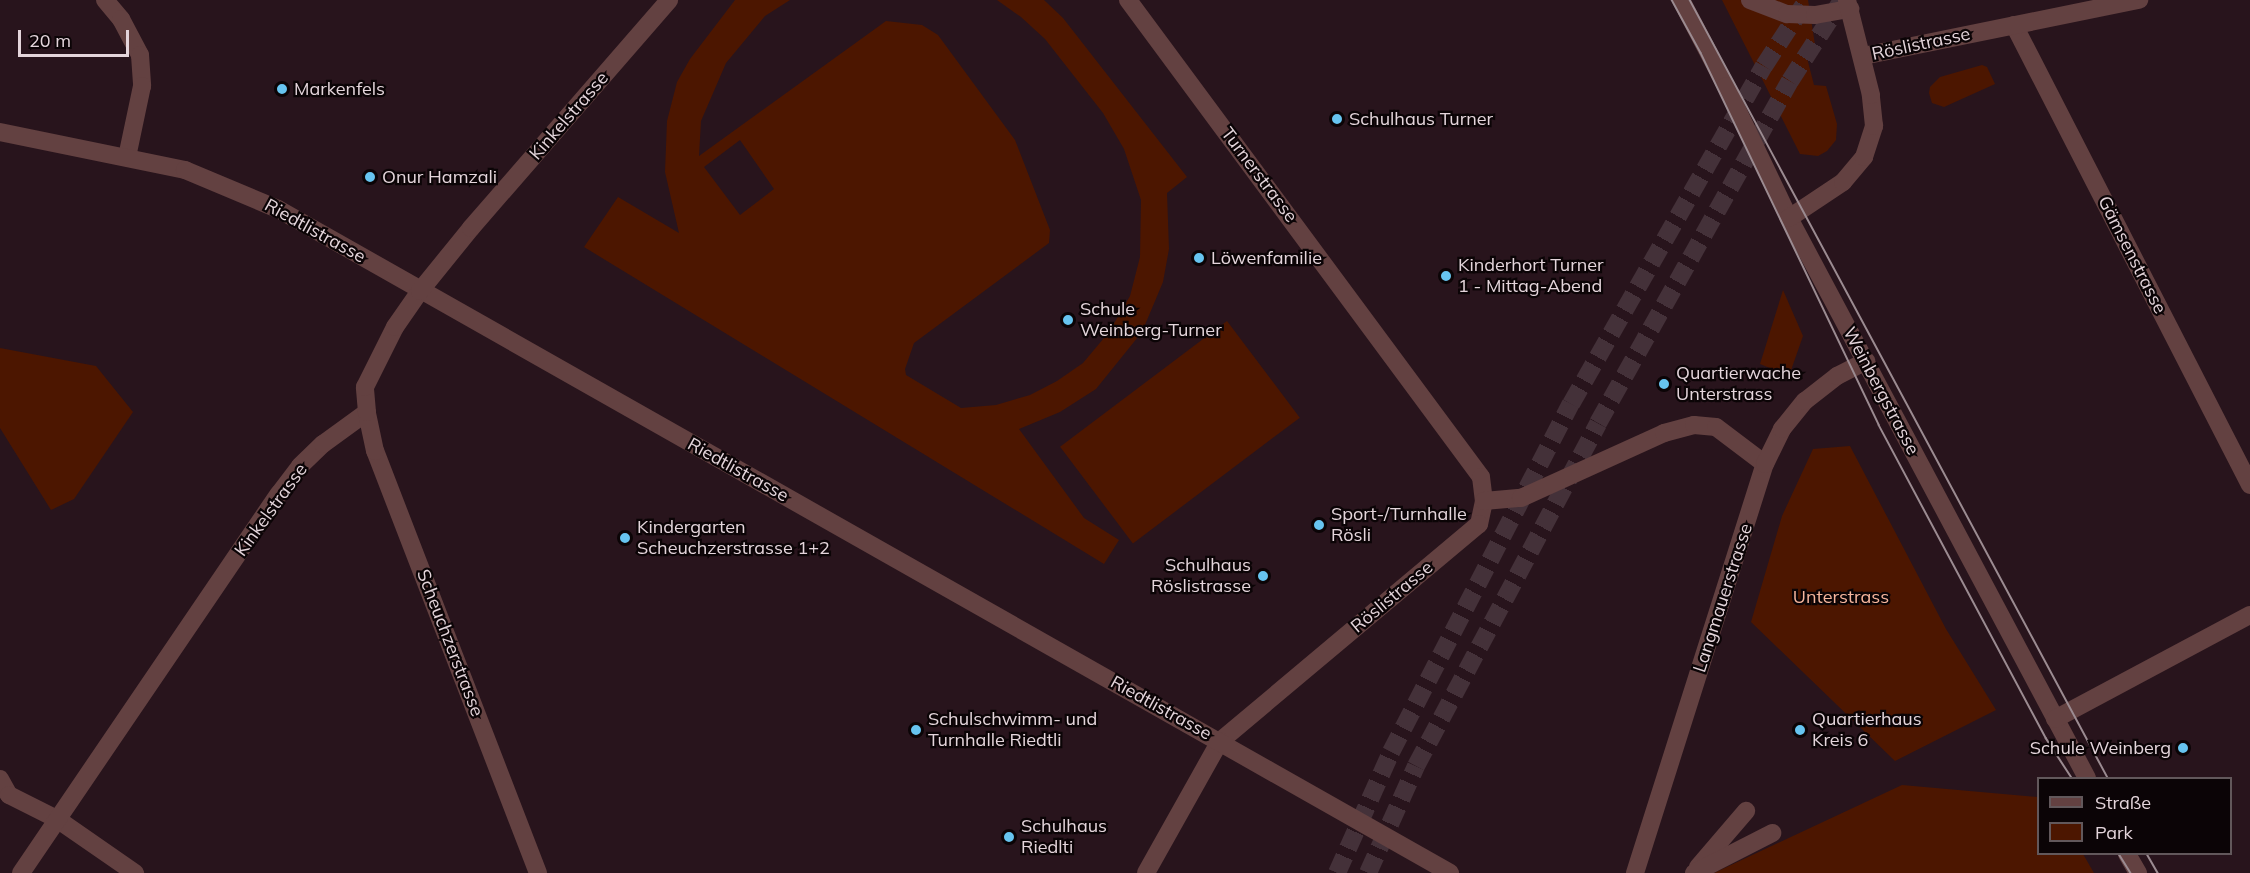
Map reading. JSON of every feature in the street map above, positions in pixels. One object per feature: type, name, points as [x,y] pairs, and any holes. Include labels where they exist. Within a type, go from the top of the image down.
[{"type":"street","points":[[105,0],[121,19],[140,55],[142,86],[128,157]]},
{"type":"street","name":"Kinkelstrasse","points":[[21,873],[286,485],[323,444],[367,412],[366,387],[395,327],[420,291],[471,228],[669,0]]},
{"type":"street","name":"Turnerstrasse","points":[[1128,0],[1481,477],[1484,501]]},
{"type":"street","name":"Weinbergstrasse","points":[[1681,0],[1790,218],[2086,777]]},
{"type":"street","points":[[1750,0],[1787,14],[1815,15],[1849,4],[1863,56]]},
{"type":"street","name":"Röslistrasse","points":[[1790,218],[1843,182],[1864,157],[1874,126],[1871,94],[1863,56],[2139,0]]},
{"type":"street","name":"Gämsenstrasse","points":[[2014,25],[2250,485]]},
{"type":"street","name":"Riedtlistrasse","points":[[0,132],[185,170],[278,209],[1450,873]]},
{"type":"street","name":"Langmauerstrasse","points":[[1635,873],[1765,464],[1782,429],[1805,401],[1837,376],[1866,361]]},
{"type":"street","name":"Scheuchzerstrasse","points":[[367,412],[375,451],[538,873]]},
{"type":"street","points":[[1484,501],[1521,498],[1664,433],[1694,425],[1716,427],[1765,464]]},
{"type":"street","name":"Röslistrasse","points":[[1146,873],[1220,741],[1479,524],[1484,501]]},
{"type":"street","points":[[2055,718],[2250,615]]},
{"type":"street","points":[[0,779],[9,795],[57,819],[135,873]]},
{"type":"street","points":[[1694,873],[1746,811]]},
{"type":"street","points":[[1694,873],[1772,833]]},
{"type":"street","points":[[2128,855],[2138,873]]},
{"type":"green space","points":[[735,0],[790,0],[765,16],[726,63],[701,121],[699,156],[886,21],[922,25],[938,35],[1015,140],[1050,230],[1049,243],[914,343],[905,369],[906,375],[961,408],[996,405],[1030,395],[1057,381],[1083,363],[1109,332],[1130,296],[1140,257],[1141,200],[1124,149],[1103,113],[1045,39],[1021,17],[997,0],[1044,0],[1063,18],[1187,177],[1167,193],[1169,249],[1163,282],[1142,332],[1096,389],[1060,412],[1019,429],[1084,518],[1119,540],[1104,564],[584,247],[618,197],[679,233],[665,172],[667,121],[677,82],[690,59]],"holes":[[[740,140],[774,189],[740,215],[704,167]]]},
{"type":"green space","points":[[1722,0],[1808,0],[1816,51],[1806,54],[1814,85],[1826,86],[1837,124],[1836,140],[1827,151],[1818,156],[1800,154]]},
{"type":"green space","points":[[1982,65],[1987,67],[1995,84],[1944,107],[1932,103],[1930,87],[1940,77]]},
{"type":"green space","points":[[1783,290],[1803,336],[1789,376],[1760,364]]},
{"type":"green space","points":[[1227,321],[1300,418],[1133,543],[1060,447]]},
{"type":"green space","points":[[0,348],[96,366],[133,412],[74,499],[51,510],[0,428]]},
{"type":"green space","name":"Unterstrass","points":[[1850,446],[1946,629],[1996,710],[1895,761],[1751,622],[1782,516],[1813,449]]},
{"type":"green space","points":[[1902,785],[2037,797],[2037,855],[2084,855],[2094,873],[1714,873]]},
{"type":"tunnel","points":[[1337,873],[1391,752],[1571,404],[1764,66],[1807,0]]},
{"type":"tunnel","points":[[1368,873],[1416,766],[1598,423],[1790,81],[1841,2]]},
{"type":"tram line","points":[[1672,0],[1701,53],[1879,425],[2046,738],[2071,777]]},
{"type":"tram line","points":[[1690,0],[2107,777]]},
{"type":"tram line","points":[[2120,855],[2131,873]]},
{"type":"tram line","points":[[2148,855],[2158,873]]},
{"type":"place","name":"Markenfels","points":[[282,89]]},
{"type":"place","name":"Schulhaus Turner","points":[[1337,119]]},
{"type":"place","name":"Onur Hamzali","points":[[370,177]]},
{"type":"place","name":"Löwenfamilie","points":[[1199,258]]},
{"type":"place","name":"Kinderhort Turner 1 - Mittag-Abend","points":[[1446,276]]},
{"type":"place","name":"Schule Weinberg-Turner","points":[[1068,320]]},
{"type":"place","name":"Quartierwache Unterstrass","points":[[1664,384]]},
{"type":"place","name":"Sport-/Turnhalle Rösli","points":[[1319,525]]},
{"type":"place","name":"Kindergarten Scheuchzerstrasse 1+2","points":[[625,538]]},
{"type":"place","name":"Schulhaus Röslistrasse","points":[[1263,576]]},
{"type":"place","name":"Schulschwimm- und Turnhalle Riedtli","points":[[916,730]]},
{"type":"place","name":"Quartierhaus Kreis 6","points":[[1800,730]]},
{"type":"place","name":"Schule Weinberg","points":[[2183,748]]},
{"type":"place","name":"Schulhaus Riedlti","points":[[1009,837]]}]
